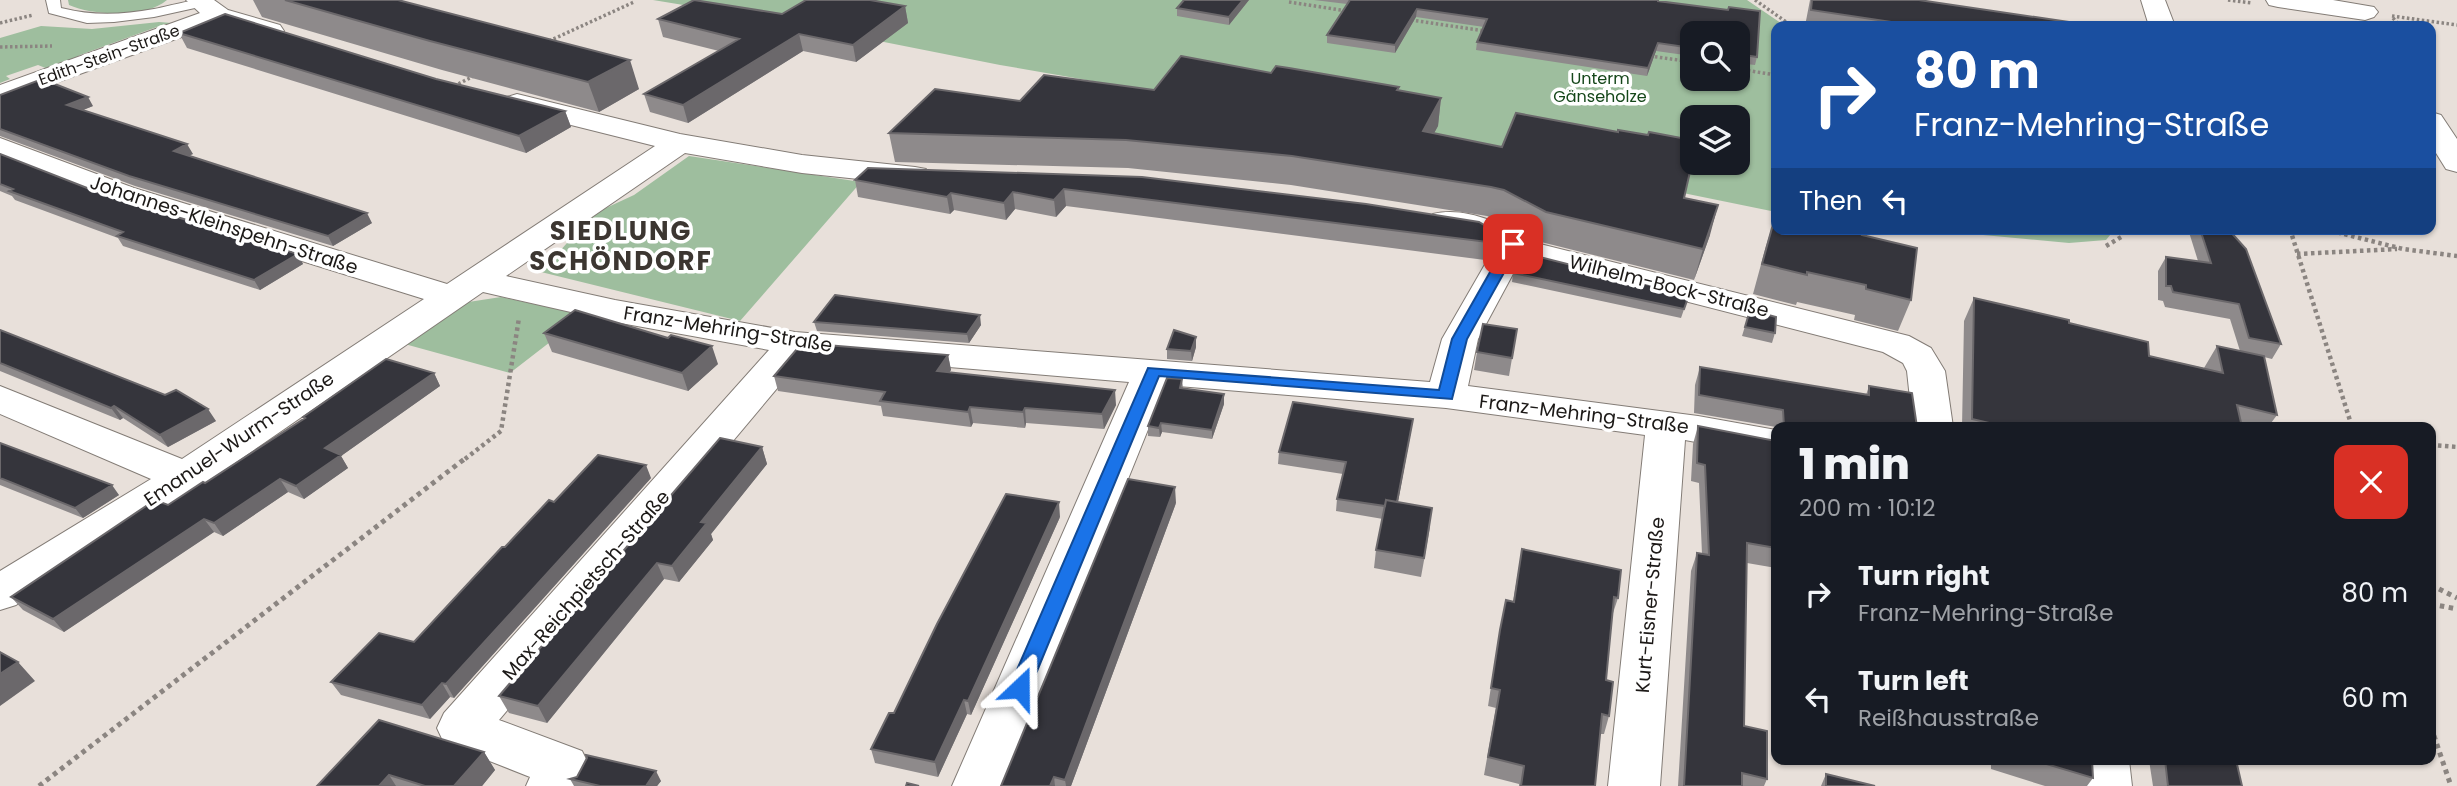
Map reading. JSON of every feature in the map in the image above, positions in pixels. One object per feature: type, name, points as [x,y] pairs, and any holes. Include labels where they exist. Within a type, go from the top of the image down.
[{"type":"street","points":[[2153,0],[2160,21]]},
{"type":"street","points":[[2278,0],[2366,13]]},
{"type":"street","points":[[205,6],[291,37]]},
{"type":"street","name":"Edith-Stein-Straße","points":[[0,95],[205,6]]},
{"type":"street","points":[[466,80],[619,130],[680,143],[815,166],[905,176],[945,176]]},
{"type":"street","points":[[2442,132],[2457,163]]},
{"type":"street","name":"Emanuel-Wurm-Straße","points":[[0,593],[185,477],[680,143]]},
{"type":"street","name":"Johannes-Kleinspehn-Straße","points":[[0,147],[123,195],[463,288]]},
{"type":"street","name":"Wilhelm-Bock-Straße","points":[[1408,216],[1486,229],[1502,235],[1528,251],[1896,344],[1919,356],[1926,371],[1932,422]]},
{"type":"street","points":[[1446,396],[1460,339],[1513,244]]},
{"type":"street","name":"Franz-Mehring-Straße","points":[[463,288],[523,292],[795,343],[1446,396],[1666,425],[1771,442]]},
{"type":"street","name":"Max-Reichpietsch-Straße","points":[[552,786],[564,767],[462,728],[795,343]]},
{"type":"street","points":[[978,786],[1153,371]]},
{"type":"street","points":[[0,399],[185,477]]},
{"type":"street","name":"Kurt-Eisner-Straße","points":[[1634,786],[1666,425]]},
{"type":"street","points":[[2104,765],[2106,786]]},
{"type":"lane","points":[[54,5],[87,19],[205,6]]},
{"type":"path","points":[[1755,0],[1785,21]]},
{"type":"path","points":[[538,47],[634,2]]},
{"type":"path","points":[[1289,2],[1356,12]]},
{"type":"path","points":[[0,23],[54,5]]},
{"type":"path","points":[[2366,13],[2427,21]]},
{"type":"path","points":[[1410,20],[1490,32]]},
{"type":"path","points":[[2436,22],[2457,25]]},
{"type":"path","points":[[0,47],[61,45]]},
{"type":"path","points":[[1639,54],[1680,60]]},
{"type":"path","points":[[1750,71],[1771,74]]},
{"type":"path","points":[[2106,246],[2123,235]]},
{"type":"path","points":[[2292,235],[2350,422]]},
{"type":"path","points":[[2348,235],[2403,249],[2457,256]]},
{"type":"path","points":[[2297,254],[2403,249]]},
{"type":"path","points":[[39,786],[501,431],[523,292]]},
{"type":"path","points":[[2436,445],[2457,447]]},
{"type":"path","points":[[2436,588],[2457,598]]},
{"type":"path","points":[[2436,605],[2457,609]]},
{"type":"path","points":[[2436,742],[2451,786]]},
{"type":"green space","points":[[68,0],[167,0],[147,10],[105,13],[79,9],[69,5]]},
{"type":"green space","name":"Unterm Gänseholze","points":[[653,0],[1747,0],[1778,21],[1771,21],[1771,211],[1375,130],[1000,65],[768,19]]},
{"type":"green space","points":[[159,22],[185,24],[165,24],[80,55],[53,71],[38,65],[6,76],[10,79],[0,83],[0,38],[41,26],[92,29]]},
{"type":"green space","points":[[689,156],[861,182],[740,321],[541,272],[593,214],[634,195]]},
{"type":"green space","points":[[1983,235],[2110,235],[2106,240],[2069,243]]},
{"type":"green space","points":[[501,297],[585,315],[510,373],[401,343],[462,303]]},
{"type":"building","points":[[285,0],[398,0],[630,60],[588,82]]},
{"type":"building","points":[[694,0],[782,14],[806,0],[870,0],[905,6],[853,45],[799,34],[683,105],[644,94],[739,39],[658,19]]},
{"type":"building","points":[[1184,0],[1243,0],[1229,17],[1177,8]]},
{"type":"building","points":[[1350,0],[1658,0],[1728,10],[1729,7],[1760,11],[1757,57],[1750,56],[1750,21],[1680,21],[1680,46],[1658,43],[1648,68],[1477,42],[1487,19],[1417,9],[1395,45],[1327,35]]},
{"type":"building","points":[[1812,0],[1919,0],[2062,21],[1885,21],[1811,10]]},
{"type":"building","points":[[225,14],[436,79],[565,111],[519,136],[179,33]]},
{"type":"building","points":[[1181,56],[1271,73],[1276,66],[1289,68],[1399,87],[1397,90],[1441,98],[1423,131],[1502,147],[1516,113],[1618,132],[1648,135],[1649,132],[1680,138],[1680,175],[1689,175],[1684,198],[1718,205],[1703,249],[1546,212],[1504,190],[1491,187],[1292,156],[1126,140],[889,133],[935,89],[1020,101],[1044,75],[1154,90]]},
{"type":"building","points":[[42,79],[88,97],[67,105],[187,144],[174,151],[367,213],[328,236],[129,176],[0,129],[0,95]]},
{"type":"building","points":[[0,154],[105,195],[298,254],[254,280],[117,236],[123,232],[9,191],[13,189],[0,184]]},
{"type":"building","points":[[868,168],[1142,177],[1366,204],[1479,222],[1494,231],[1487,242],[1064,189],[1054,200],[1013,192],[1004,203],[951,193],[947,197],[855,180]]},
{"type":"building","points":[[1771,231],[1771,235],[1862,235],[1917,248],[1911,300],[1866,289],[1866,285],[1762,264]]},
{"type":"building","points":[[2202,235],[2233,235],[2246,249],[2281,344],[2249,338],[2239,304],[2173,292],[2171,286],[2166,286],[2166,257],[2211,263]]},
{"type":"building","points":[[1524,253],[1689,295],[1684,309],[1513,273]]},
{"type":"building","points":[[835,295],[980,315],[967,334],[814,322]]},
{"type":"building","points":[[1974,298],[2148,342],[2149,356],[2223,373],[2217,346],[2264,356],[2277,415],[2237,405],[2241,422],[1985,422],[1972,419]]},
{"type":"building","points":[[575,310],[668,338],[671,335],[712,346],[682,373],[544,333]]},
{"type":"building","points":[[1750,310],[1776,317],[1775,333],[1745,327]]},
{"type":"building","points":[[1483,324],[1517,329],[1512,358],[1477,352]]},
{"type":"building","points":[[0,330],[165,395],[176,390],[208,409],[160,435],[114,406],[111,408],[0,363]]},
{"type":"building","points":[[1174,330],[1196,337],[1191,351],[1167,349]]},
{"type":"building","points":[[802,343],[948,355],[937,371],[1115,390],[1102,414],[1025,408],[1023,412],[970,407],[968,412],[880,401],[885,392],[774,376]]},
{"type":"building","points":[[386,359],[434,373],[325,448],[341,455],[296,486],[280,479],[214,523],[204,519],[53,619],[11,597],[155,500],[168,505],[205,483],[305,418],[303,417]]},
{"type":"building","points":[[1700,367],[1869,395],[1869,386],[1912,393],[1916,422],[1784,422],[1783,410],[1699,395]]},
{"type":"building","points":[[1167,378],[1182,379],[1180,388],[1224,394],[1212,430],[1161,423],[1159,428],[1148,426]]},
{"type":"building","points":[[1293,402],[1413,419],[1397,502],[1386,500],[1385,506],[1337,499],[1346,462],[1279,452]]},
{"type":"building","points":[[1698,426],[1771,440],[1771,547],[1747,543],[1744,726],[1767,731],[1767,779],[1742,773],[1742,786],[1684,786],[1697,553],[1709,555],[1705,465],[1697,463]]},
{"type":"building","points":[[720,438],[762,447],[701,522],[707,523],[672,566],[657,563],[538,706],[499,696]]},
{"type":"building","points":[[0,443],[112,485],[75,508],[0,478]]},
{"type":"building","points":[[598,455],[646,465],[446,684],[442,683],[422,705],[331,682],[379,633],[414,642],[502,547],[505,547],[549,500],[554,502]]},
{"type":"building","points":[[1128,479],[1175,487],[1065,780],[1054,777],[1050,786],[1001,786]]},
{"type":"building","points":[[1006,494],[1059,502],[968,701],[964,700],[935,762],[871,749],[889,713],[894,713],[937,624]]},
{"type":"building","points":[[1386,500],[1432,508],[1424,558],[1376,550]]},
{"type":"building","points":[[1522,549],[1621,570],[1618,598],[1614,597],[1606,680],[1613,682],[1609,716],[1602,714],[1595,786],[1521,786],[1524,766],[1488,757],[1500,690],[1491,688],[1500,630],[1506,600],[1514,602]]},
{"type":"building","points":[[0,652],[18,662],[0,674]]},
{"type":"building","points":[[379,720],[484,752],[454,786],[425,786],[389,775],[379,786],[317,786]]},
{"type":"building","points":[[586,755],[656,771],[646,786],[600,786],[570,779],[577,777]]},
{"type":"building","points":[[2050,765],[2092,765],[2093,778]]},
{"type":"building","points":[[2166,765],[2237,765],[2242,786],[2168,786]]},
{"type":"building","points":[[1826,774],[1875,786],[1826,786]]},
{"type":"district","name":"SIEDLUNG SCHÖNDORF","points":[[621,246]]},
{"type":"route","points":[[1020,688],[1153,371],[1446,396],[1460,339],[1513,244]]}]
